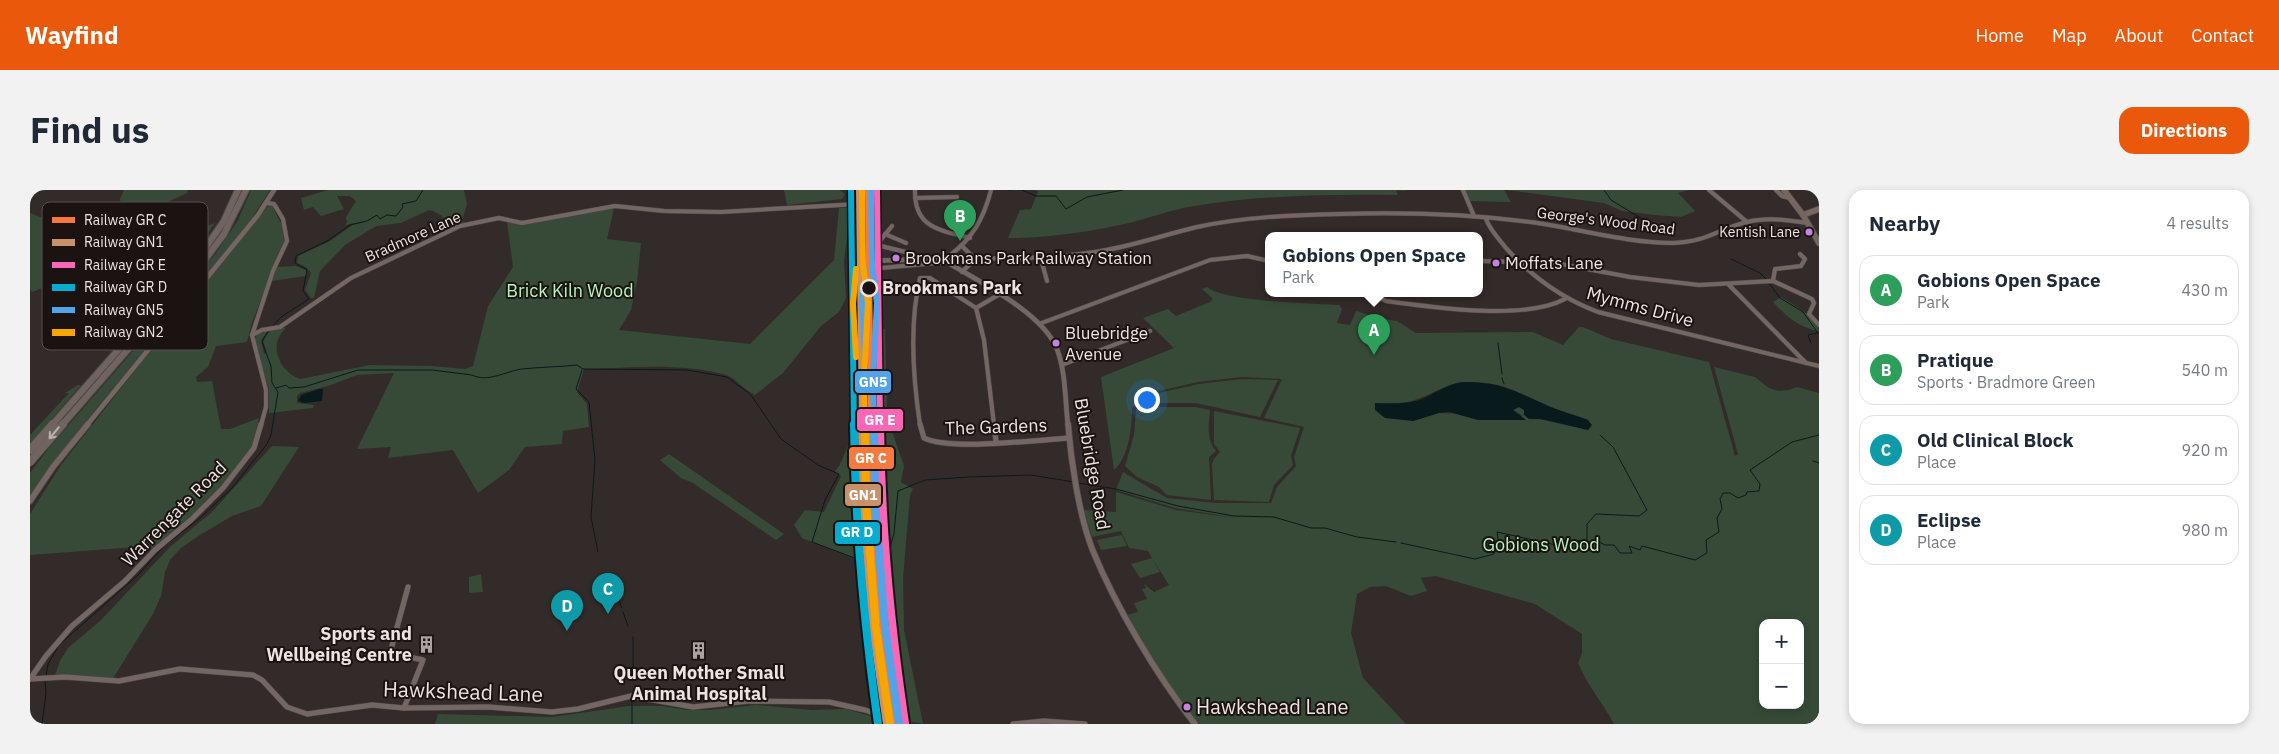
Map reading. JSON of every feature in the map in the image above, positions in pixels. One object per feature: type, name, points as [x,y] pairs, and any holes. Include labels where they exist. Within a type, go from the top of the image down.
[{"type":"highway","points":[[208,244],[224,221],[238,190]]},
{"type":"highway","points":[[208,257],[235,215],[246,190]]},
{"type":"highway","points":[[30,450],[118,350]]},
{"type":"highway","points":[[30,462],[127,350]]},
{"type":"main road","points":[[1784,190],[1803,215],[1819,243]]},
{"type":"main road","points":[[1803,215],[1819,209]]},
{"type":"street","points":[[208,276],[267,203],[274,190]]},
{"type":"street","points":[[849,190],[856,197],[858,204],[852,252],[855,258],[859,260],[917,259],[925,261]]},
{"type":"street","points":[[915,190],[917,212],[926,222],[970,238]]},
{"type":"street","points":[[881,268],[925,261],[947,261],[949,256],[970,238],[984,216],[991,190]]},
{"type":"street","points":[[1464,190],[1474,216]]},
{"type":"street","points":[[1709,190],[1747,222]]},
{"type":"street","points":[[1776,190],[1782,196],[1791,198]]},
{"type":"street","points":[[915,198],[957,197]]},
{"type":"street","name":"Warrengate Road","points":[[30,679],[46,656],[72,626],[125,581],[156,550],[191,520],[223,488],[254,448],[266,400],[266,390],[252,335],[253,328],[287,241],[281,214],[275,204],[267,203]]},
{"type":"street","name":"Bradmore Lane","points":[[252,335],[283,325],[331,289],[460,226],[500,218],[522,223],[612,206],[664,211],[721,212],[858,204]]},
{"type":"street","name":"George's Wood Road","points":[[947,261],[1041,259],[1103,251],[1200,226],[1269,217],[1334,213],[1474,216],[1639,239],[1680,242],[1713,237],[1747,222],[1779,220],[1808,223]]},
{"type":"street","name":"Mymms Drive","points":[[1486,219],[1520,263],[1541,283],[1565,299],[1598,312],[1819,366]]},
{"type":"street","points":[[892,226],[879,242],[881,246],[914,254],[917,259]]},
{"type":"street","points":[[885,234],[906,243]]},
{"type":"street","points":[[962,246],[974,259],[962,272]]},
{"type":"street","points":[[1773,281],[1775,269],[1801,266],[1805,259],[1800,254]]},
{"type":"street","points":[[1039,324],[1210,260],[1228,256],[1254,256],[1265,260]]},
{"type":"street","points":[[1228,256],[1231,263]]},
{"type":"street","points":[[1041,259],[1047,281]]},
{"type":"street","name":"Bluebridge Road","points":[[947,261],[976,281],[1022,308],[1053,341],[1062,365],[1070,438],[1086,530],[1104,577],[1188,721],[1194,724]]},
{"type":"street","points":[[1483,262],[1554,263],[1630,277],[1690,284],[1729,285],[1773,281],[1812,298],[1814,303],[1809,314],[1819,326]]},
{"type":"street","name":"The Gardens","points":[[976,308],[930,278],[925,277],[919,282],[915,338],[916,403],[924,438],[940,442],[983,444],[1070,438]]},
{"type":"street","points":[[1729,285],[1806,363]]},
{"type":"street","points":[[996,442],[984,340],[976,308],[1000,294]]},
{"type":"street","points":[[1381,297],[1386,301],[1465,311],[1520,309],[1559,303],[1565,299]]},
{"type":"street","points":[[253,328],[260,331]]},
{"type":"street","points":[[1062,365],[1150,331]]},
{"type":"street","points":[[30,500],[53,467],[148,350]]},
{"type":"street","points":[[404,708],[423,660],[390,653],[408,587]]},
{"type":"street","name":"Hawkshead Lane","points":[[30,679],[65,677],[119,681],[180,669],[253,676],[262,680],[287,707],[301,713],[312,714],[372,705],[404,708],[488,707],[552,712],[578,709],[631,696],[693,707],[749,701],[829,702],[853,707],[904,724]]},
{"type":"street","points":[[1013,724],[1044,721],[1085,724]]},
{"type":"green space","points":[[124,190],[188,190],[187,193],[167,202],[121,202],[120,199]]},
{"type":"green space","points":[[251,190],[270,190],[250,221],[208,272],[208,263],[238,220]]},
{"type":"green space","points":[[328,190],[464,190],[467,204],[462,221],[468,224],[446,230],[442,216],[429,210],[401,223],[376,226],[345,245],[320,271],[314,298],[311,298],[305,290],[311,273],[306,267],[297,263],[298,256],[330,241],[354,224],[370,220],[345,225],[347,222],[346,217],[356,201],[350,196],[337,196],[344,209],[321,216],[313,207],[304,210],[301,198]]},
{"type":"green space","points":[[784,190],[840,190],[845,194],[842,199],[787,205]]},
{"type":"green space","points":[[1036,190],[1396,190],[1398,195],[1319,195],[1240,200],[1173,210],[1129,223],[1084,232],[1054,236],[1008,238],[1020,210],[1031,209],[1038,192]]},
{"type":"green space","points":[[1465,190],[1504,190],[1511,202],[1470,201]]},
{"type":"green space","points":[[1507,190],[1689,190],[1678,193],[1695,211],[1681,217],[1654,215],[1622,211],[1604,203]]},
{"type":"green space","points":[[273,205],[277,208],[274,210],[282,225],[284,241],[252,322],[247,342],[216,346],[208,367],[196,377],[197,382],[212,381],[221,429],[230,429],[259,418],[251,450],[222,486],[184,524],[153,550],[136,547],[30,555],[30,514],[61,465],[151,350],[208,350],[208,280],[267,207]]},
{"type":"green space","name":"Brick Kiln Wood","points":[[614,208],[607,239],[641,243],[637,282],[631,310],[619,330],[750,344],[834,260],[839,208],[851,208],[844,261],[846,298],[839,312],[821,326],[783,373],[755,395],[726,375],[691,368],[584,369],[577,392],[587,404],[589,427],[563,431],[562,444],[525,447],[509,470],[478,493],[453,450],[388,458],[391,447],[357,449],[394,373],[357,375],[328,386],[300,393],[297,396],[297,403],[314,405],[313,408],[269,413],[269,389],[254,342],[257,334],[268,331],[261,340],[264,354],[267,353],[263,341],[267,334],[275,329],[286,328],[277,342],[278,357],[287,370],[300,379],[370,365],[431,366],[465,369],[473,366],[488,306],[513,267],[507,222],[521,224]]},
{"type":"green space","points":[[30,213],[42,218],[42,288],[32,292],[30,289]]},
{"type":"green space","points":[[215,223],[208,233],[208,226]]},
{"type":"green space","points":[[296,266],[306,270],[306,276],[272,281],[277,267]]},
{"type":"green space","name":"Gobions Wood","points":[[1207,287],[1231,296],[1249,299],[1339,305],[1342,309],[1337,323],[1350,325],[1356,311],[1378,318],[1397,321],[1416,333],[1533,332],[1563,345],[1579,327],[1583,327],[1611,339],[1709,362],[1735,456],[1738,454],[1714,367],[1755,377],[1769,388],[1779,391],[1797,387],[1819,393],[1819,724],[1614,724],[1578,663],[1582,653],[1582,634],[1535,604],[1436,576],[1421,578],[1427,591],[1411,596],[1386,586],[1370,587],[1357,594],[1351,633],[1363,678],[1406,724],[1200,724],[1179,701],[1151,658],[1127,615],[1138,612],[1134,603],[1147,599],[1142,589],[1146,588],[1144,584],[1154,592],[1169,585],[1148,551],[1129,548],[1121,531],[1092,537],[1084,510],[1116,512],[1116,492],[1176,510],[1236,518],[1175,508],[1116,490],[1123,472],[1167,498],[1216,503],[1271,503],[1277,487],[1296,466],[1294,457],[1304,427],[1264,418],[1282,379],[1242,377],[1198,382],[1137,396],[1137,404],[1132,408],[1130,433],[1126,450],[1123,458],[1114,470],[1101,377],[1174,348],[1143,318],[1168,309],[1176,316],[1210,302],[1213,299],[1202,289]],"holes":[[[1477,382],[1506,387],[1555,409],[1588,420],[1529,419],[1524,410],[1519,407],[1513,410],[1523,416],[1439,413],[1413,421],[1391,403],[1411,401],[1454,384]]]},
{"type":"green space","points":[[1781,297],[1809,316],[1819,331],[1793,321],[1773,302]]},
{"type":"green space","points":[[879,329],[885,329],[887,417],[904,466],[901,482],[913,489],[910,495],[903,578],[904,630],[923,724],[903,720],[882,575],[876,418],[876,357]]},
{"type":"green space","points":[[134,350],[144,350],[30,495],[30,473],[51,445]]},
{"type":"green space","points":[[1242,379],[1278,380],[1260,417],[1195,403],[1141,403],[1140,397],[1199,384]]},
{"type":"green space","points":[[81,385],[30,444],[30,435],[69,393],[65,393]]},
{"type":"green space","points":[[1146,407],[1195,407],[1210,410],[1209,437],[1216,451],[1209,457],[1211,500],[1167,495],[1159,487],[1137,477],[1125,466],[1134,435],[1136,409]]},
{"type":"green space","points":[[1214,411],[1300,428],[1291,456],[1293,465],[1274,485],[1269,502],[1214,500],[1212,464],[1220,452],[1214,444]]},
{"type":"green space","points":[[859,412],[861,412],[861,561],[802,538],[794,525],[805,510],[824,512],[841,476],[835,471],[857,427]]},
{"type":"green space","points":[[272,446],[299,447],[261,506],[232,516],[181,548],[170,560],[165,572],[161,596],[153,614],[112,680],[55,675],[60,661],[68,648],[100,621],[171,546],[211,513]]},
{"type":"green space","points":[[669,454],[784,534],[776,540],[693,483],[681,478],[660,460]]},
{"type":"green space","points":[[1122,535],[1127,546],[1101,550],[1097,540]]},
{"type":"green space","points":[[1152,558],[1160,572],[1140,578],[1131,564]]},
{"type":"green space","points":[[481,574],[483,592],[469,593],[469,577]]},
{"type":"green space","points":[[756,705],[812,710],[846,709],[885,720],[886,724],[435,724],[438,714],[552,717],[629,706],[662,706],[688,710],[710,710]]},
{"type":"shaded area","points":[[1464,382],[1487,383],[1506,388],[1555,409],[1588,420],[1592,425],[1588,430],[1540,419],[1529,419],[1524,415],[1524,410],[1519,407],[1513,410],[1526,420],[1478,420],[1449,412],[1413,421],[1385,418],[1375,410],[1375,403],[1412,402],[1448,386]]},
{"type":"shaded area","points":[[323,389],[322,401],[304,403],[298,401],[301,395]]},
{"type":"waterway","points":[[272,327],[281,317],[309,299],[303,291],[307,270],[295,263],[296,256],[329,240],[350,225],[367,221],[377,215],[380,219],[387,215],[396,216],[403,207],[402,204],[416,201],[423,190]]},
{"type":"waterway","points":[[1022,190],[1036,196],[1056,196],[1066,209],[1087,197],[1123,190]]},
{"type":"waterway","points":[[1604,190],[1611,200],[1647,222]]},
{"type":"waterway","points":[[1731,259],[1760,273],[1766,279]]},
{"type":"waterway","points":[[1769,283],[1780,298],[1803,312],[1818,333],[1808,335],[1811,343]]},
{"type":"waterway","points":[[46,676],[48,664],[59,645],[139,574],[165,545],[199,519],[232,488],[267,444],[271,435],[278,392],[272,383],[271,366],[262,342],[269,330]]},
{"type":"waterway","points":[[1498,343],[1502,374]]},
{"type":"waterway","points":[[276,388],[286,385],[289,388],[304,387],[358,370],[432,370],[484,378],[522,369],[577,365],[583,369],[687,370],[727,377],[750,394]]},
{"type":"waterway","points":[[582,370],[576,389],[589,402],[595,460],[591,517],[598,552]]},
{"type":"waterway","points":[[1502,378],[1504,384]]},
{"type":"waterway","points":[[751,395],[781,439],[818,465],[839,474],[825,500],[812,542],[860,560]]},
{"type":"waterway","points":[[1587,546],[1587,524],[1596,514],[1639,516],[1647,510],[1613,447],[1600,435]]},
{"type":"waterway","points":[[1587,546],[1597,541],[1605,545],[1614,545],[1620,553],[1632,553],[1629,546],[1640,550],[1642,546],[1695,560],[1707,553],[1706,540],[1719,532],[1717,518],[1722,509],[1720,499],[1723,493],[1730,493],[1738,498],[1746,495],[1747,492],[1759,491],[1760,484],[1750,470],[1792,442],[1819,435]]},
{"type":"waterway","points":[[1813,461],[1819,463]]},
{"type":"waterway","points":[[884,570],[894,533],[898,491],[925,480],[968,477],[1031,475],[1074,482]]},
{"type":"waterway","points":[[1078,483],[1116,489],[1178,506],[1234,516],[1274,517],[1311,528],[1325,528],[1357,537],[1396,542]]},
{"type":"waterway","points":[[1401,543],[1475,559],[1494,554],[1490,545],[1499,545],[1497,532],[1565,547],[1580,540],[1587,546]]},
{"type":"waterway","points":[[611,583],[622,608]]},
{"type":"waterway","points":[[623,612],[628,626]]},
{"type":"waterway","points":[[633,637],[633,671]]},
{"type":"waterway","points":[[42,724],[46,693],[45,680]]},
{"type":"waterway","points":[[632,702],[632,724]]},
{"type":"transit line","points":[[851,190],[855,503],[865,628],[878,724]]},
{"type":"transit line","points":[[868,190],[872,502],[882,627],[896,724]]},
{"type":"transit line","points":[[877,190],[881,502],[891,626],[905,723]]},
{"type":"rail line","name":"GN1","points":[[859,190],[863,503],[873,628],[887,724]]},
{"type":"rail line","name":"GN2","points":[[862,190],[863,265],[868,303],[864,377],[866,503],[876,628],[890,724]]},
{"type":"rail line","name":"GN5","points":[[871,190],[872,265],[877,303],[873,377],[875,502],[885,627],[899,724]]},
{"type":"rail line","name":"GN2","points":[[856,269],[853,304],[856,357]]},
{"type":"rail line","name":"GN5","points":[[865,270],[862,304],[865,357]]},
{"type":"place","name":"Kentish Lane","points":[[1809,232]]},
{"type":"place","name":"Pratique","points":[[960,241]]},
{"type":"place","name":"Brookmans Park Railway Station","points":[[896,258]]},
{"type":"place","name":"Moffats Lane","points":[[1496,263]]},
{"type":"place","name":"Brookmans Park","points":[[869,288]]},
{"type":"place","name":"Bluebridge Avenue","points":[[1056,343]]},
{"type":"place","name":"Gobions Open Space","points":[[1374,355]]},
{"type":"place","name":"Old Clinical Block","points":[[608,614]]},
{"type":"place","name":"Eclipse","points":[[567,631]]},
{"type":"place","name":"Sports and Wellbeing Centre","points":[[426,644]]},
{"type":"place","name":"Queen Mother Small Animal Hospital","points":[[699,650]]},
{"type":"place","name":"Hawkshead Lane","points":[[1187,707]]}]
